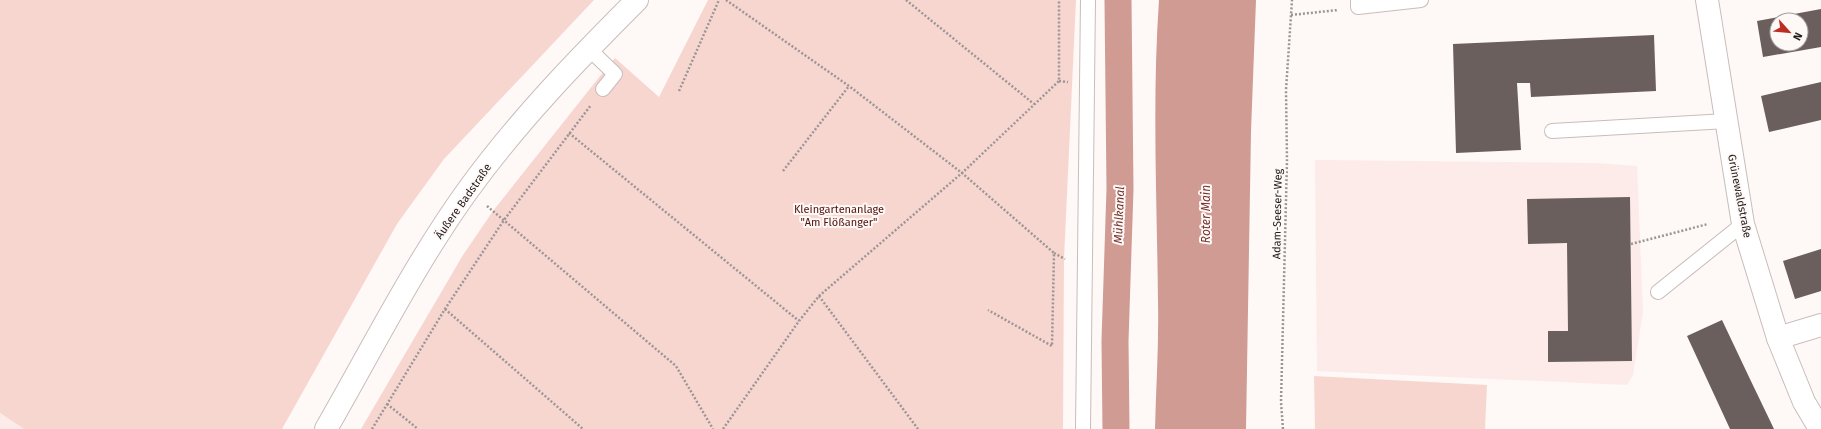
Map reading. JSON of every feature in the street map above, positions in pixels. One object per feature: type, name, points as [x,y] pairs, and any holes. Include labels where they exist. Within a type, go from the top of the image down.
[{"type":"street","name":"Äußere Badstraße","points":[[326,429],[424,257],[469,190],[529,114],[588,48],[637,0]]},
{"type":"street","name":"Grünewaldstraße","points":[[1707,0],[1742,220],[1778,338],[1804,402],[1820,429]]},
{"type":"street","points":[[1778,338],[1821,325]]},
{"type":"lane","points":[[1082,429],[1088,0]]},
{"type":"lane","points":[[1358,3],[1421,0]]},
{"type":"lane","points":[[588,48],[615,74],[603,89]]},
{"type":"lane","points":[[1552,131],[1726,121]]},
{"type":"lane","points":[[1658,292],[1742,220]]},
{"type":"path","points":[[679,91],[719,0]]},
{"type":"path","points":[[726,0],[849,86],[962,173],[1054,253],[1052,346],[988,310]]},
{"type":"path","points":[[906,0],[1034,104]]},
{"type":"path","points":[[723,429],[799,321],[819,296],[962,173],[1059,82],[1059,0]]},
{"type":"path","name":"Adam-Seeser-Weg","points":[[1283,429],[1281,402],[1286,168],[1286,90],[1292,0]]},
{"type":"path","points":[[1291,15],[1358,3]]},
{"type":"path","points":[[783,171],[849,86]]},
{"type":"path","points":[[372,429],[445,310],[504,220],[603,89]]},
{"type":"path","points":[[570,133],[799,321]]},
{"type":"path","points":[[469,190],[676,366],[713,429]]},
{"type":"path","points":[[1631,244],[1742,220]]},
{"type":"path","points":[[819,296],[917,429]]},
{"type":"path","points":[[445,310],[582,429]]},
{"type":"path","points":[[387,404],[418,429]]},
{"type":"shaded area","points":[[1315,160],[1595,163],[1637,166],[1643,312],[1633,375],[1627,385],[1317,371]]},
{"type":"shaded area","points":[[0,413],[24,429],[0,429]]},
{"type":"green space","points":[[0,0],[594,0],[444,159],[397,224],[282,429],[24,429],[0,413]]},
{"type":"green space","name":"Kleingartenanlage \"Am Flößanger\"","points":[[708,0],[1076,0],[1064,259],[1063,429],[361,429],[463,255],[493,211],[608,66],[615,58],[659,97]]},
{"type":"green space","points":[[1314,376],[1487,385],[1485,429],[1315,429]]},
{"type":"water","name":"Roter Main","points":[[1159,0],[1256,0],[1251,131],[1246,429],[1155,429],[1158,318],[1155,113]]},
{"type":"building","points":[[1821,9],[1821,47],[1809,49],[1809,12],[1805,12]]},
{"type":"building","points":[[1769,19],[1769,52],[1792,52],[1763,57],[1757,21]]},
{"type":"building","points":[[1654,35],[1656,91],[1531,97],[1530,83],[1517,83],[1521,150],[1456,153],[1453,44]]},
{"type":"building","points":[[1821,82],[1821,120],[1769,132],[1761,96]]},
{"type":"building","points":[[1630,197],[1632,361],[1548,362],[1548,331],[1568,331],[1567,243],[1528,244],[1527,199]]},
{"type":"building","points":[[1821,249],[1821,291],[1795,299],[1783,261]]},
{"type":"building","points":[[1722,320],[1774,429],[1730,429],[1687,336]]},
{"type":"waterway","name":"Mühlkanal","points":[[1116,429],[1115,341],[1120,189],[1118,0]]}]
